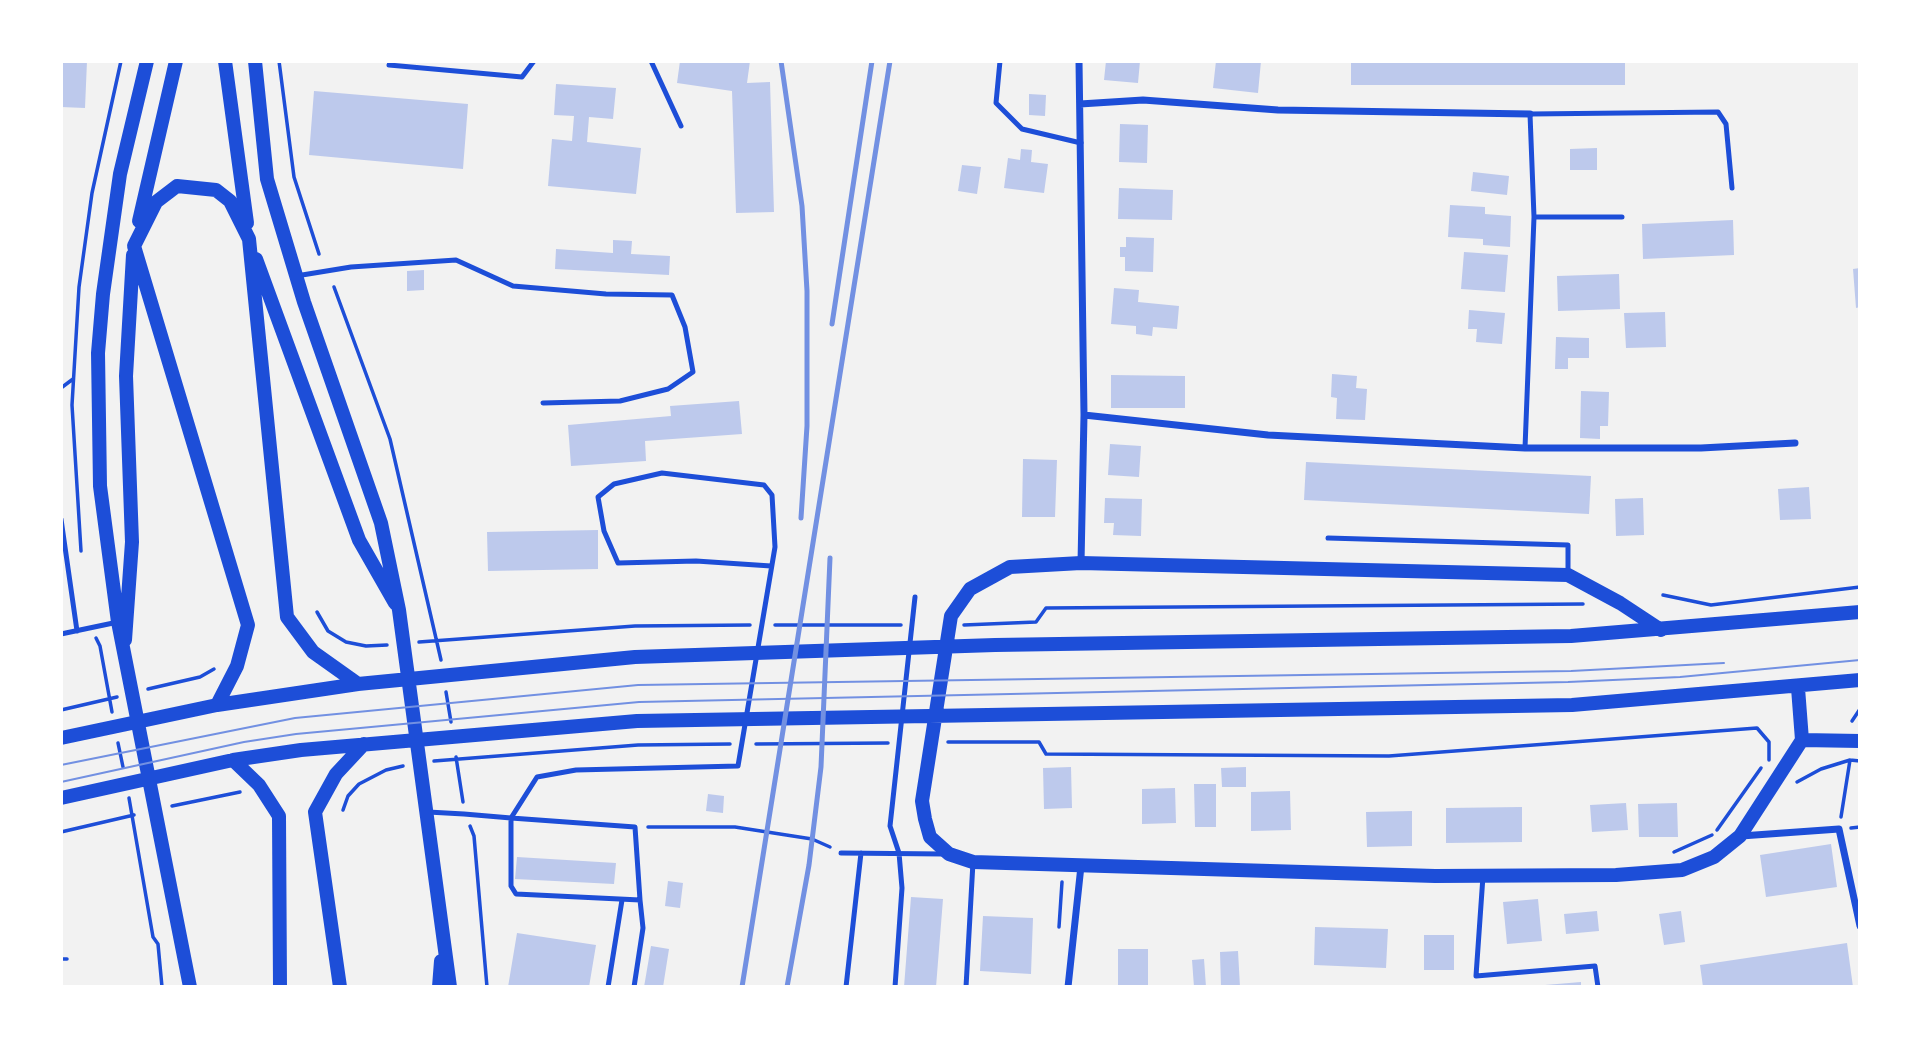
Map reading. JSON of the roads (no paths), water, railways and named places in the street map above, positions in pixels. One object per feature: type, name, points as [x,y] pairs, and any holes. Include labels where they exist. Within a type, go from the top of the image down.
[{"type":"main road","points":[[124,652],[132,542],[126,376],[134,246],[176,61]]},
{"type":"main road","points":[[225,61],[249,239],[287,617],[313,652],[358,684]]},
{"type":"main road","points":[[254,61],[267,179],[296,276],[381,523],[399,610],[450,987]]},
{"type":"main road","points":[[147,62],[112,220],[98,354],[100,486],[118,622],[191,983]]},
{"type":"main road","points":[[218,705],[237,666],[248,625],[134,246],[156,202],[177,187],[216,190],[230,201],[249,239],[359,540],[399,610]]},
{"type":"main road","points":[[1661,630],[1620,603],[1568,575],[1081,563],[1010,567],[970,589],[951,616],[922,801],[930,837],[949,854],[973,862],[1483,876],[1616,875],[1682,870],[1714,857],[1740,836],[1802,740],[1798,688]]},
{"type":"main road","points":[[61,738],[218,705],[358,684],[635,657],[995,645],[1571,636],[1860,612]]},
{"type":"main road","points":[[61,798],[233,760],[364,744],[689,718],[1572,705],[1798,688],[1860,680]]},
{"type":"main road","points":[[1802,740],[1860,741]]},
{"type":"main road","points":[[340,987],[315,812],[336,774],[364,744]]},
{"type":"main road","points":[[233,760],[259,785],[279,816],[280,987]]},
{"type":"main road","points":[[439,987],[443,939]]},
{"type":"street","points":[[1079,61],[1084,415],[1081,563]]},
{"type":"street","points":[[1080,104],[1143,100],[1278,110],[1530,114]]},
{"type":"street","points":[[1084,415],[1268,435],[1525,448],[1701,448],[1795,443]]},
{"type":"street","points":[[1740,836],[1839,829],[1860,926]]},
{"type":"street","points":[[1068,987],[1081,866]]},
{"type":"lane","points":[[389,65],[523,77],[534,61]]},
{"type":"lane","points":[[651,61],[681,126]]},
{"type":"lane","points":[[1000,61],[996,103],[1022,129],[1081,143]]},
{"type":"lane","points":[[1525,448],[1534,217],[1530,114],[1718,112],[1726,124],[1732,188]]},
{"type":"lane","points":[[1534,217],[1622,217]]},
{"type":"lane","points":[[296,276],[351,267],[456,260],[513,286],[606,294],[672,295],[685,327],[693,372],[667,389],[620,401],[543,403]]},
{"type":"lane","points":[[640,900],[516,894],[511,886],[511,817],[537,777],[576,771],[738,766],[775,547],[772,495],[764,485],[662,473],[614,484],[598,497],[604,531],[618,563],[696,561],[771,566]]},
{"type":"lane","points":[[61,519],[77,631]]},
{"type":"lane","points":[[1328,538],[1568,545],[1568,575]]},
{"type":"lane","points":[[895,987],[902,888],[899,853],[890,827],[915,597]]},
{"type":"lane","points":[[61,634],[118,622]]},
{"type":"lane","points":[[428,812],[635,827],[643,928],[634,987]]},
{"type":"lane","points":[[841,853],[949,854]]},
{"type":"lane","points":[[846,987],[861,853]]},
{"type":"lane","points":[[966,987],[973,862]]},
{"type":"lane","points":[[1483,876],[1476,976],[1595,966],[1598,987]]},
{"type":"lane","points":[[608,987],[622,900]]},
{"type":"tram line","points":[[61,782],[244,742],[296,734],[639,702],[1568,682],[1680,677],[1860,660]]},
{"type":"tram line","points":[[61,765],[295,718],[638,685],[1571,671],[1724,663]]},
{"type":"railway","points":[[781,61],[802,206],[807,291],[807,426],[801,518]]},
{"type":"railway","points":[[832,324],[872,61]]},
{"type":"railway","points":[[742,987],[890,61]]},
{"type":"railway","points":[[787,987],[809,865],[821,767],[830,558]]}]
